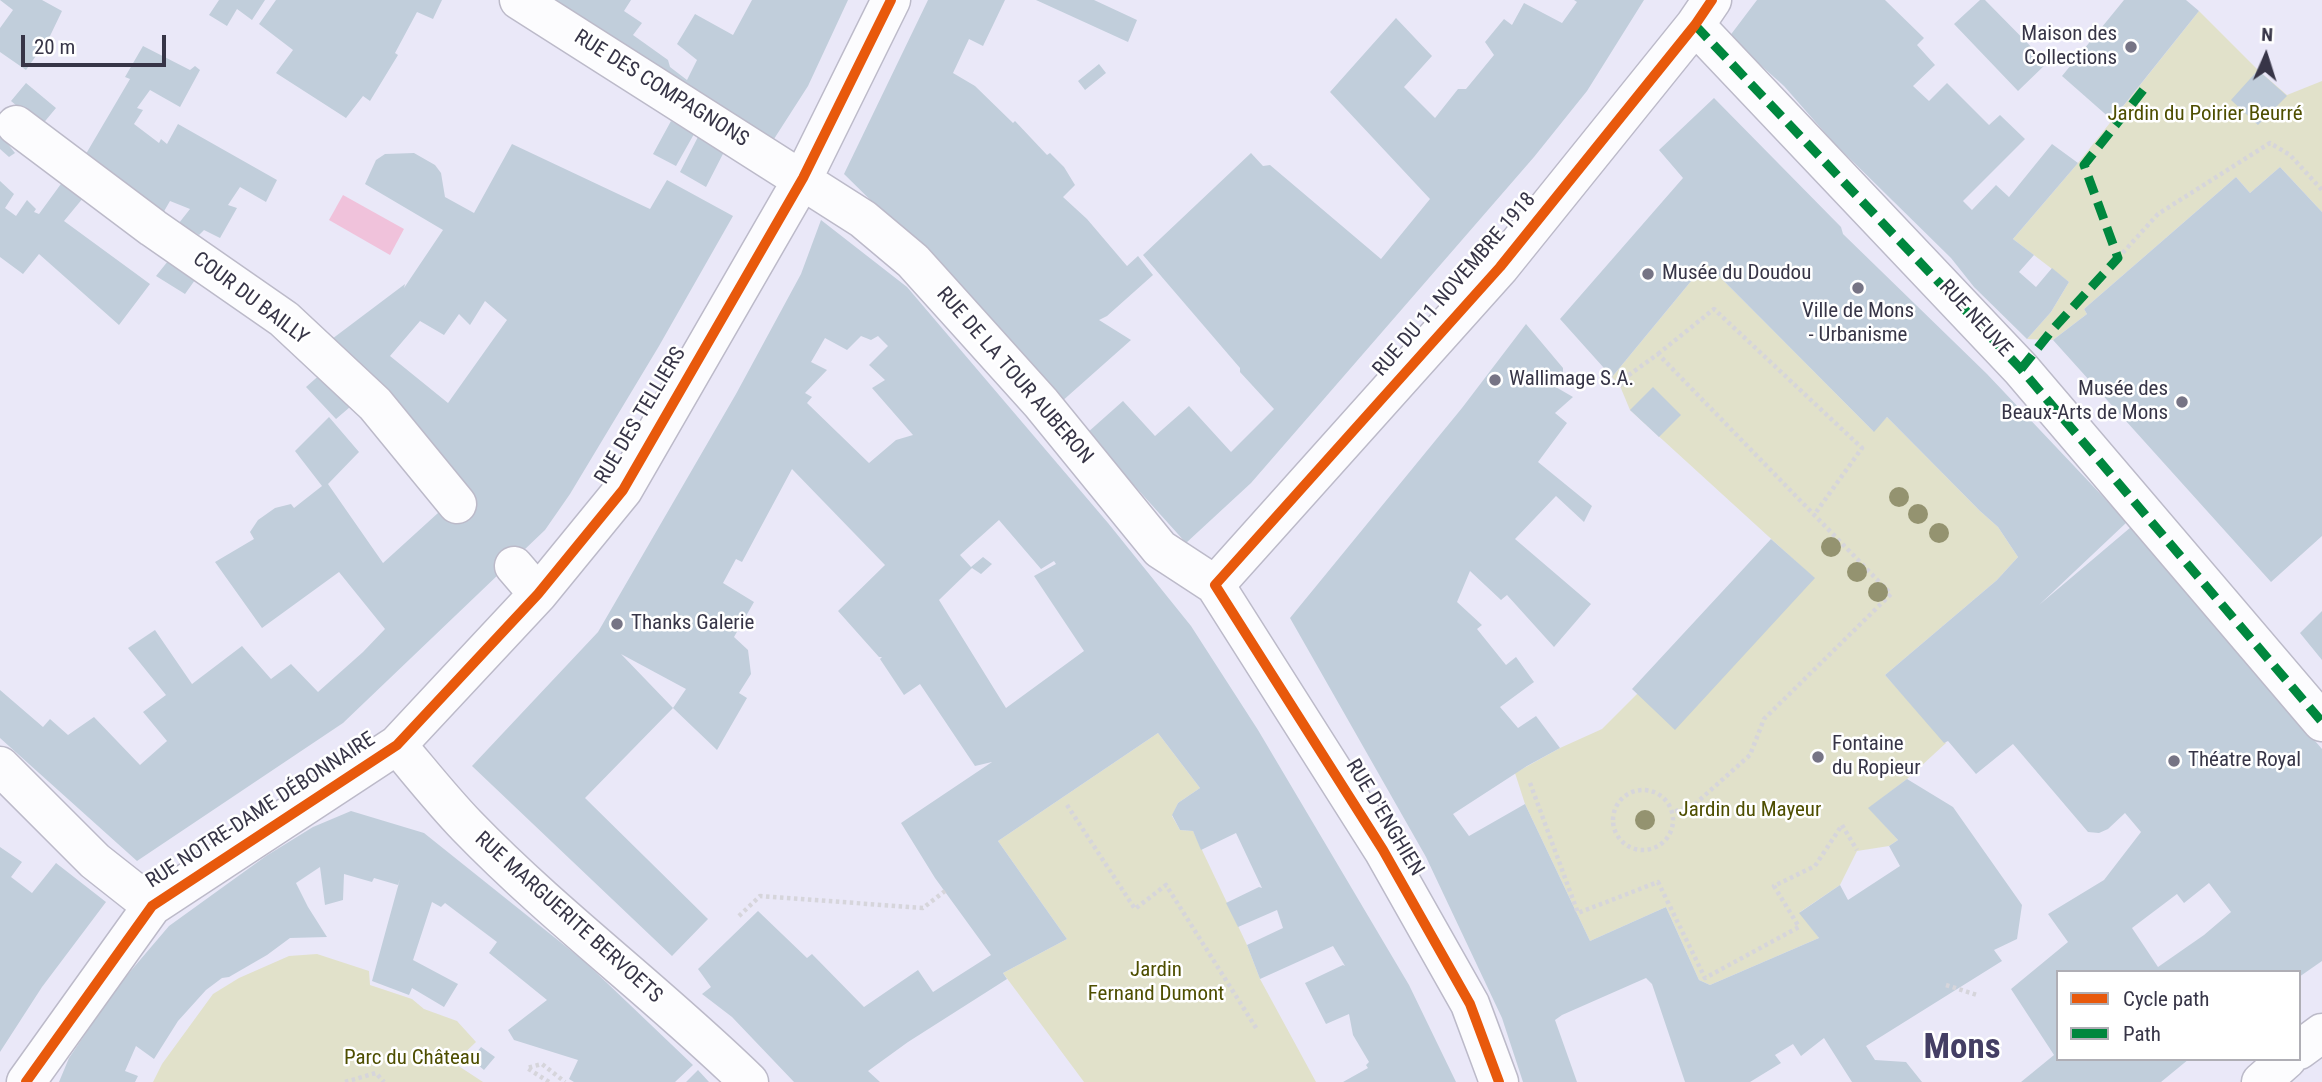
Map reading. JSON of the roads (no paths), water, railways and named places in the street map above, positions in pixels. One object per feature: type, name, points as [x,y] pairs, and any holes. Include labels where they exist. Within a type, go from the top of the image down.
[{"type":"street","name":"RUE DES COMPAGNONS","points":[[519,0],[803,178]]},
{"type":"street","name":"RUE DES TELLIERS","points":[[397,745],[526,580],[623,490],[803,178],[891,0]]},
{"type":"street","name":"RUE DU 11 NOVEMBRE 1918","points":[[1215,585],[1500,267],[1703,13]]},
{"type":"street","name":"RUE NEUVE","points":[[1703,13],[2013,360],[2322,722]]},
{"type":"street","name":"COUR DU BAILLY","points":[[16,125],[153,228],[285,319],[375,404],[457,504]]},
{"type":"street","name":"RUE DE LA TOUR AUBERON","points":[[803,178],[863,219],[913,261],[1041,403],[1160,549],[1215,585]]},
{"type":"street","name":"RUE D'ENGHIEN","points":[[1215,585],[1383,850],[1470,1004],[1499,1082]]},
{"type":"street","name":"RUE NOTRE-DAME DÉBONNAIRE","points":[[26,1082],[152,906],[397,745]]},
{"type":"street","name":"RUE MARGUERITE BERVOETS","points":[[397,745],[467,826],[581,932],[715,1048],[748,1082]]},
{"type":"street","points":[[0,766],[95,861],[152,906]]},
{"type":"street","points":[[2301,1049],[2322,1033]]},
{"type":"street","points":[[2261,1082],[2285,1061]]},
{"type":"place","name":"Maison des Collections","points":[[2131,47]]},
{"type":"place","name":"Musée du Doudou","points":[[1648,274]]},
{"type":"place","name":"Ville de Mons - Urbanisme","points":[[1858,288]]},
{"type":"place","name":"Wallimage S.A.","points":[[1495,380]]},
{"type":"place","name":"Musée des Beaux-Arts de Mons","points":[[2182,402]]},
{"type":"place","name":"Thanks Galerie","points":[[617,624]]},
{"type":"place","name":"Fontaine du Ropieur","points":[[1818,757]]},
{"type":"place","name":"Théatre Royal","points":[[2174,761]]},
{"type":"district","name":"Mons","points":[[1962,1049]]},
{"type":"park label","name":"Jardin du Poirier Beurré","points":[[2205,115]]},
{"type":"park label","name":"Jardin du Mayeur","points":[[1750,811]]},
{"type":"park label","name":"Jardin Fernand Dumont","points":[[1156,983]]},
{"type":"park label","name":"Parc du Château","points":[[412,1059]]}]
